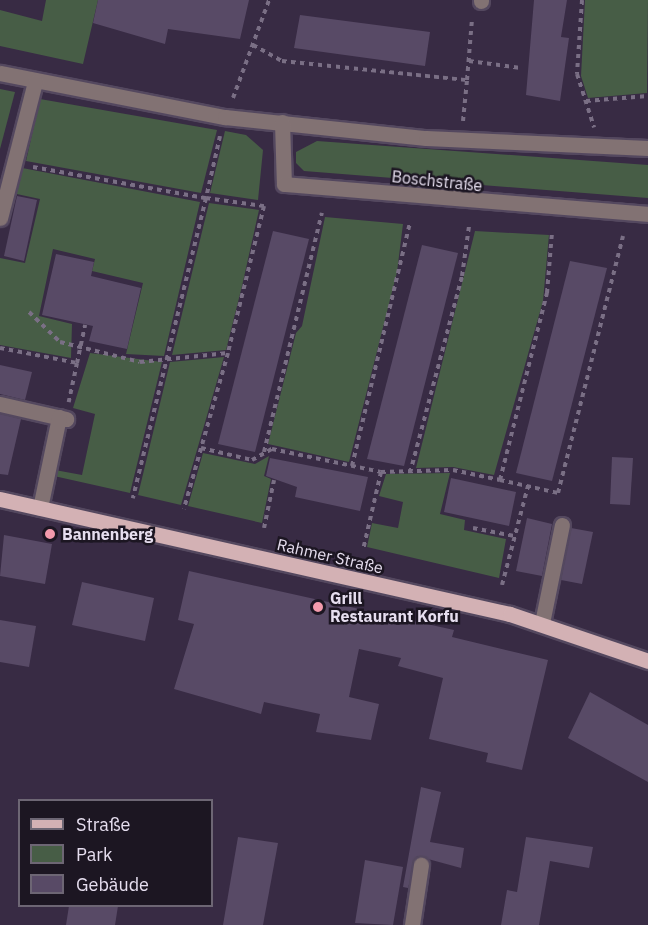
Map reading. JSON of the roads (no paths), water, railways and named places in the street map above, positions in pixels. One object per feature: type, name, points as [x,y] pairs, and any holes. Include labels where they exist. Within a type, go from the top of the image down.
[{"type":"main road","name":"Rahmer Straße","points":[[0,499],[542,623],[648,661]]},
{"type":"street","points":[[0,73],[35,82],[225,117],[426,138],[648,148]]},
{"type":"street","points":[[0,218],[35,82]]},
{"type":"street","name":"Boschstraße","points":[[282,123],[284,184],[648,214]]},
{"type":"street","points":[[0,404],[63,418],[40,508]]},
{"type":"street","points":[[542,623],[562,525]]},
{"type":"street","points":[[412,925],[421,865]]},
{"type":"place","name":"Bannenberg","points":[[50,534]]},
{"type":"place","name":"Grill Restaurant Korfu","points":[[318,607]]}]
